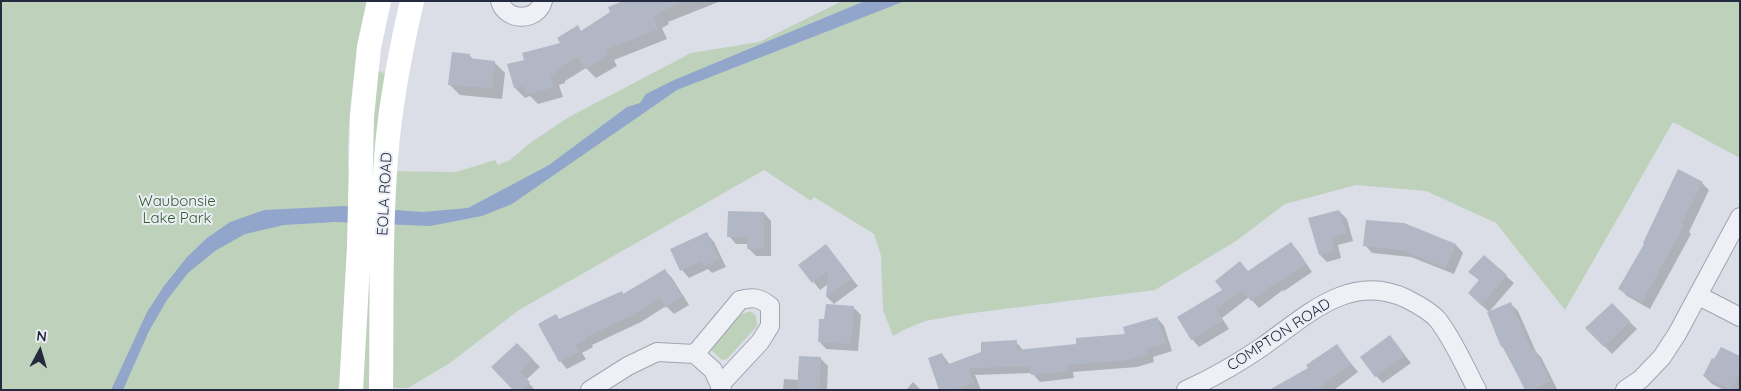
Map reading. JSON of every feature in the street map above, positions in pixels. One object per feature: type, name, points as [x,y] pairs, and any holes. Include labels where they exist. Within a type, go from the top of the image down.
[{"type":"main road","name":"EOLA ROAD","points":[[351,390],[362,116],[369,47],[379,1]]},
{"type":"main road","name":"EOLA ROAD","points":[[381,390],[382,247],[386,157],[400,52],[412,1]]},
{"type":"street","points":[[500,1],[506,12],[514,16],[525,17],[535,13],[543,1]]},
{"type":"street","points":[[1625,390],[1641,378],[1662,357],[1699,296],[1740,217]]},
{"type":"street","name":"COMPTON ROAD","points":[[1186,390],[1231,367],[1313,310],[1334,298],[1347,293],[1367,290],[1388,292],[1400,296],[1415,303],[1437,319],[1477,390]]},
{"type":"street","points":[[1699,296],[1740,318]]},
{"type":"street","points":[[590,390],[628,366],[657,352],[695,354],[713,370],[721,387],[760,342],[770,326],[770,306],[762,299],[751,297],[740,300],[695,354]]},
{"type":"green space","name":"Waubonsie Lake Park","points":[[1,1],[368,1],[353,85],[349,127],[348,170],[369,171],[370,141],[378,72],[380,71],[386,76],[375,171],[456,172],[495,160],[498,165],[510,160],[530,143],[569,117],[691,53],[759,42],[842,1],[1740,1],[1740,158],[1673,122],[1565,310],[1496,223],[1426,191],[1356,185],[1285,204],[1236,241],[1155,290],[965,314],[925,321],[893,336],[883,310],[881,256],[874,234],[814,197],[811,201],[764,170],[519,310],[450,363],[408,388],[372,387],[372,390],[360,390],[360,387],[339,386],[338,390],[1,390]]},
{"type":"green space","points":[[752,312],[756,316],[757,326],[727,359],[722,360],[711,350],[711,346],[740,315]]},
{"type":"water","points":[[868,1],[905,1],[677,90],[512,204],[482,216],[430,226],[335,222],[284,225],[245,234],[215,251],[188,273],[167,300],[149,331],[123,390],[111,390],[147,312],[164,286],[187,257],[207,238],[230,222],[264,210],[344,206],[422,212],[468,208],[549,165],[627,107],[640,103],[646,94],[674,80]]},
{"type":"building","points":[[623,1],[683,2],[659,12],[660,14],[653,17],[658,29],[605,50],[608,55],[585,69],[578,57],[555,71],[556,73],[550,75],[553,87],[526,95],[524,86],[514,88],[507,64],[524,60],[522,53],[560,43],[557,38],[578,25],[581,31],[610,12],[608,7]]},
{"type":"building","points":[[452,52],[470,54],[469,58],[495,61],[492,88],[448,85]]},
{"type":"building","points":[[1678,169],[1703,182],[1681,224],[1684,225],[1642,302],[1618,289],[1644,244]]},
{"type":"building","points":[[1339,210],[1346,233],[1331,238],[1335,251],[1319,255],[1308,218]]},
{"type":"building","points":[[728,211],[764,212],[764,249],[747,249],[747,237],[727,237]]},
{"type":"building","points":[[1366,220],[1404,223],[1456,244],[1446,268],[1402,250],[1363,246]]},
{"type":"building","points":[[707,232],[719,259],[704,266],[702,261],[680,271],[670,249]]},
{"type":"building","points":[[1291,242],[1306,264],[1275,283],[1251,301],[1241,290],[1216,310],[1223,321],[1191,340],[1177,317],[1222,290],[1215,281],[1240,261],[1248,271]]},
{"type":"building","points":[[826,244],[852,278],[826,297],[828,271],[812,283],[798,265]]},
{"type":"building","points":[[1484,255],[1507,275],[1481,305],[1468,293],[1479,280],[1468,272]]},
{"type":"building","points":[[665,269],[682,297],[665,308],[660,297],[633,315],[586,337],[587,339],[576,345],[579,351],[559,362],[538,324],[556,314],[559,319],[622,291],[623,294]]},
{"type":"building","points":[[1511,302],[1531,350],[1534,348],[1550,381],[1534,390],[1525,390],[1503,346],[1501,347],[1487,312]]},
{"type":"building","points":[[1612,303],[1630,321],[1604,347],[1585,328]]},
{"type":"building","points":[[826,304],[854,306],[851,344],[818,342],[819,319],[824,319]]},
{"type":"building","points":[[1157,317],[1166,343],[1146,349],[1148,354],[1129,360],[1066,365],[1067,371],[1031,375],[1030,366],[969,368],[974,383],[955,390],[939,390],[928,358],[942,353],[946,365],[981,352],[981,342],[1017,340],[1017,350],[1076,344],[1076,338],[1125,334],[1123,327]]},
{"type":"building","points":[[1390,335],[1405,355],[1375,377],[1360,357]]},
{"type":"building","points":[[517,343],[533,359],[520,372],[530,382],[522,390],[513,390],[491,367]]},
{"type":"building","points":[[1337,344],[1351,364],[1316,390],[1269,390],[1308,368],[1306,365]]},
{"type":"building","points":[[1721,347],[1740,356],[1740,372],[1731,390],[1703,376],[1712,358],[1714,359]]},
{"type":"building","points":[[799,356],[821,357],[819,390],[797,390]]}]
